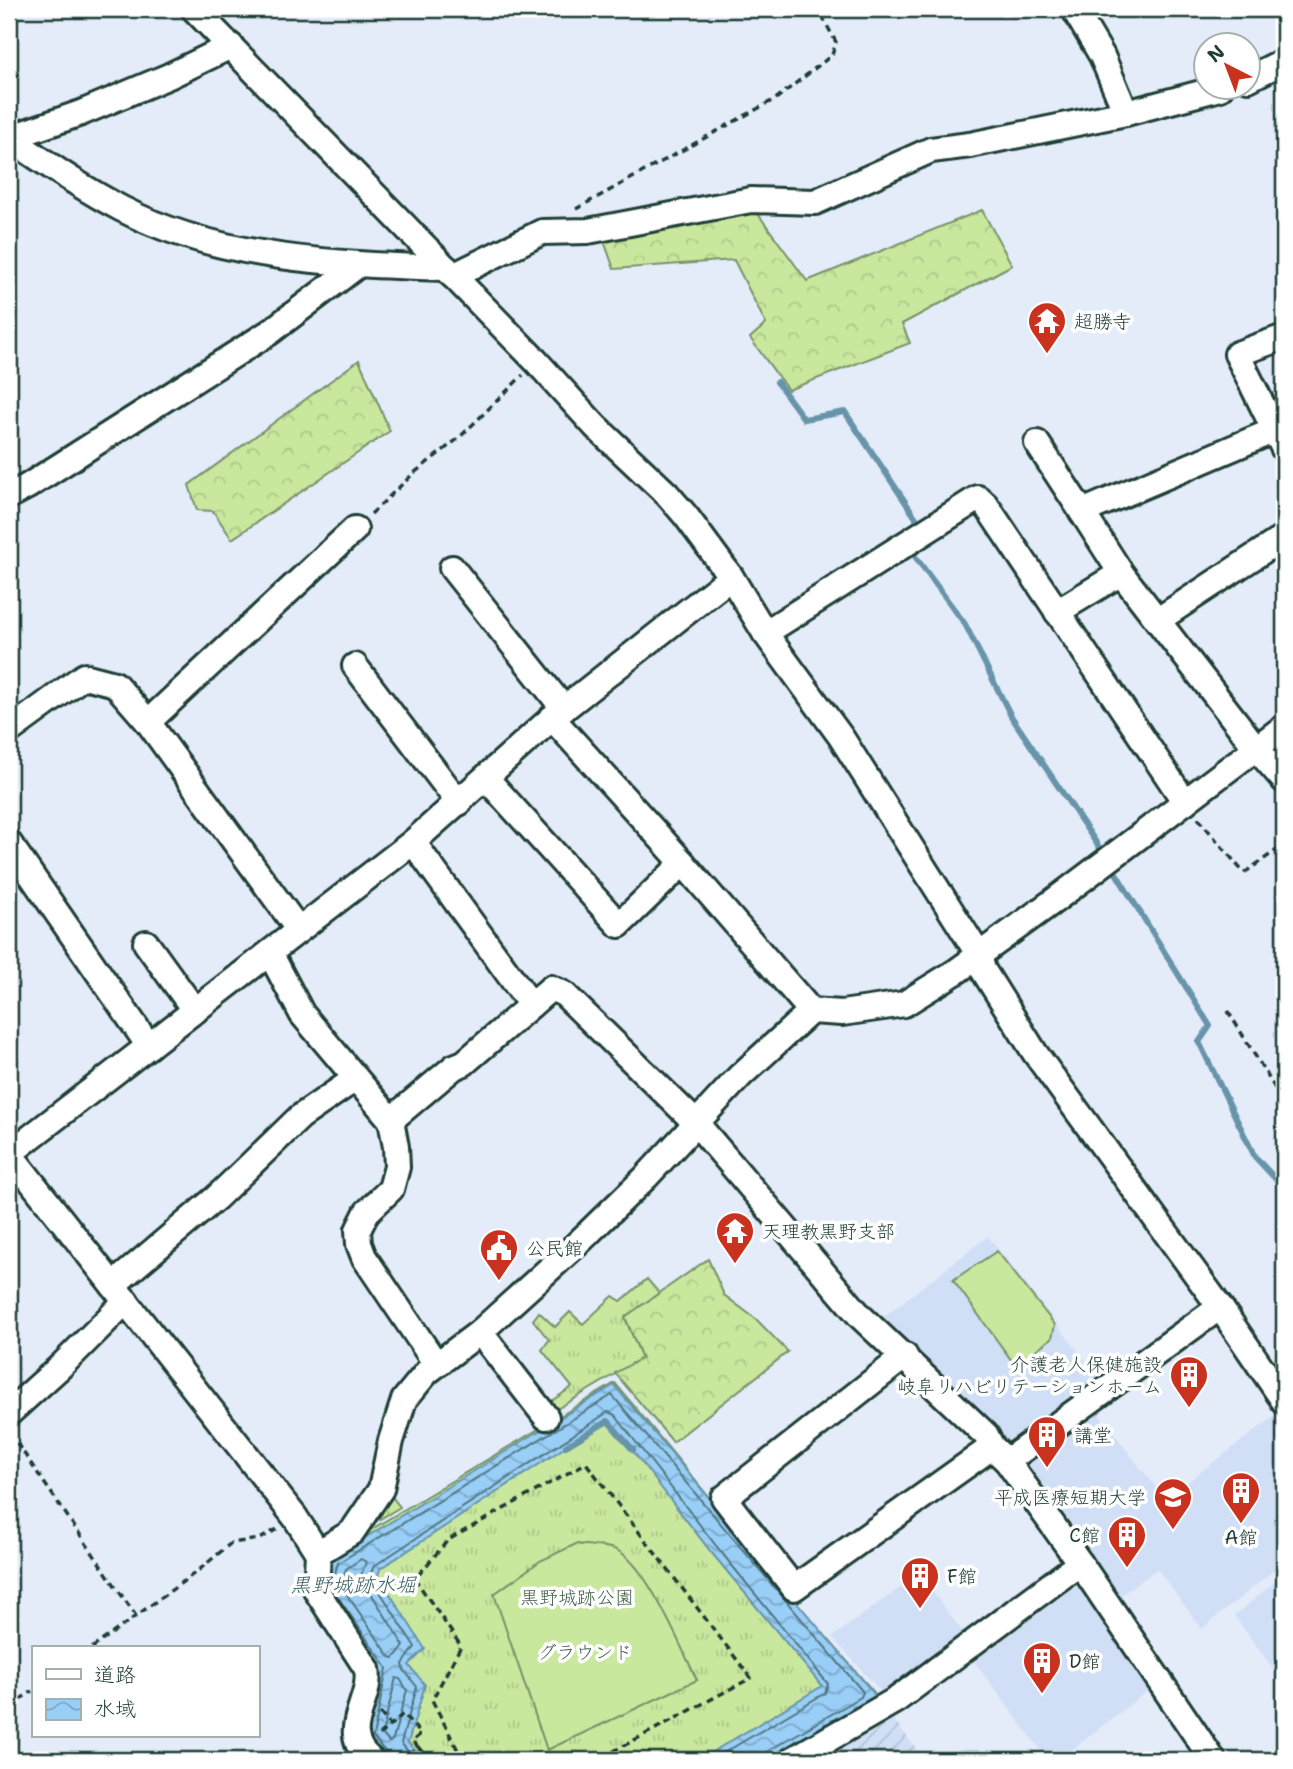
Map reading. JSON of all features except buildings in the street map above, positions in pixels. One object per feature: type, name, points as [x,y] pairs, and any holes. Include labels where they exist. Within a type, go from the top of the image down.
[{"type":"street","points":[[194,9],[536,361],[594,426],[667,494],[686,516],[732,577],[765,633],[841,737],[979,955],[983,970],[1035,1053],[1220,1307],[1284,1401]]},
{"type":"street","points":[[1074,9],[1102,56],[1126,113]]},
{"type":"street","points":[[9,138],[81,113],[169,76],[231,46]]},
{"type":"street","points":[[9,138],[123,210],[191,237],[270,255],[449,272],[542,232],[588,231],[751,200],[815,202],[931,150],[970,145],[1126,113],[1192,95]]},
{"type":"street","points":[[9,496],[270,332],[358,265]]},
{"type":"street","points":[[1082,512],[1280,439],[1237,354],[1284,337]]},
{"type":"street","points":[[1037,443],[1121,573],[1256,748],[1284,780]]},
{"type":"street","points":[[765,633],[978,498],[986,505],[1185,802]]},
{"type":"street","points":[[148,722],[355,529]]},
{"type":"street","points":[[1158,620],[1284,537]]},
{"type":"street","points":[[452,568],[558,714],[811,1012]]},
{"type":"street","points":[[1057,612],[1121,573]]},
{"type":"street","points":[[367,1759],[357,1743],[355,1731],[369,1681],[367,1669],[316,1590],[318,1553],[295,1517],[9,1154],[413,842],[558,714],[732,577]]},
{"type":"street","points":[[355,666],[459,803]]},
{"type":"street","points":[[9,731],[84,676],[115,684],[148,722],[298,929]]},
{"type":"street","points":[[318,1553],[352,1532],[381,1489],[404,1400],[436,1364],[480,1332],[577,1244],[697,1124],[740,1076],[811,1012],[842,1013],[904,1004],[979,955],[1284,727]]},
{"type":"street","points":[[486,778],[619,925],[683,863]]},
{"type":"street","points":[[413,842],[531,1005]]},
{"type":"street","points":[[9,843],[149,1046]]},
{"type":"street","points":[[146,943],[195,1011]]},
{"type":"street","points":[[270,953],[302,1014],[390,1120],[397,1147],[397,1167],[391,1189],[367,1212],[358,1230],[359,1244],[364,1257],[436,1364]]},
{"type":"street","points":[[390,1120],[453,1067],[464,1063],[551,988],[564,994],[697,1124],[860,1316],[986,1435],[1080,1563],[1213,1760]]},
{"type":"street","points":[[9,1413],[61,1366],[119,1293],[300,1117],[355,1079]]},
{"type":"street","points":[[905,1356],[724,1498],[794,1588],[1220,1307]]},
{"type":"street","points":[[480,1332],[546,1417]]},
{"type":"street","points":[[792,1760],[896,1700],[1080,1563]]},
{"type":"path","points":[[576,209],[777,98],[832,55],[836,42],[818,9]]},
{"type":"path","points":[[355,529],[414,473],[459,438],[536,361]]},
{"type":"path","points":[[1185,802],[1244,873],[1284,845]]},
{"type":"path","points":[[1228,1011],[1284,1103]]},
{"type":"path","points":[[9,1431],[136,1616]]},
{"type":"path","points":[[463,1760],[432,1700],[461,1646],[415,1579],[448,1540],[586,1463],[751,1678],[597,1760]]},
{"type":"path","points":[[95,1646],[199,1570],[231,1543],[260,1539],[295,1517]]},
{"type":"path","points":[[9,1706],[32,1691]]},
{"type":"path","points":[[390,1725],[403,1714],[421,1734],[412,1741],[429,1760]]},
{"type":"path","points":[[404,1760],[418,1747]]},
{"type":"shaded area","name":"平成医療短期大学","points":[[988,1236],[1106,1387],[1011,1455],[878,1321]]},
{"type":"shaded area","name":"平成医療短期大学","points":[[1093,1407],[1165,1499],[1284,1409],[1284,1562],[1202,1629],[1157,1569],[1113,1601],[1017,1462]]},
{"type":"shaded area","points":[[1081,1572],[1155,1685],[1059,1760],[1048,1760],[967,1652]]},
{"type":"shaded area","points":[[919,1574],[969,1640],[884,1695],[832,1637]]},
{"type":"shaded area","points":[[1284,1574],[1284,1683],[1234,1616]]},
{"type":"shaded area","points":[[886,1710],[925,1760],[801,1760]]},
{"type":"green space","points":[[737,205],[758,214],[807,281],[982,210],[1012,265],[902,324],[910,343],[788,390],[750,338],[766,324],[734,260],[614,269],[604,241]]},
{"type":"green space","points":[[359,360],[390,431],[232,539],[213,511],[197,510],[189,485]]},
{"type":"green space","points":[[997,1251],[1055,1325],[1052,1338],[1015,1365],[953,1280]]},
{"type":"green space","points":[[708,1259],[724,1295],[756,1319],[788,1352],[673,1442],[615,1373],[642,1358],[625,1317]]},
{"type":"green space","points":[[647,1279],[659,1293],[625,1318],[642,1358],[552,1412],[547,1404],[572,1387],[542,1350],[549,1340],[533,1320],[539,1312],[555,1327],[570,1312],[583,1324],[613,1296],[621,1301]]},
{"type":"green space","name":"黒野城跡公園","points":[[615,1383],[782,1586],[878,1697],[769,1760],[381,1760],[378,1671],[322,1589],[327,1556]]},
{"type":"green space","points":[[389,1493],[400,1507],[355,1534]]},
{"type":"green space","name":"グラウンド","points":[[576,1544],[614,1549],[626,1556],[638,1569],[662,1607],[697,1680],[547,1750],[494,1594],[540,1561]]},
{"type":"water","name":"黒野城跡水堀","points":[[614,1385],[876,1696],[766,1760],[699,1760],[822,1686],[711,1552],[608,1419],[380,1569],[378,1575],[425,1649],[409,1665],[425,1685],[408,1743],[425,1760],[383,1760],[365,1740],[380,1670],[323,1588],[332,1558]]},
{"type":"waterway","points":[[777,382],[804,419],[845,412],[920,524]]},
{"type":"waterway","points":[[908,547],[965,624],[1011,716],[1105,856]]},
{"type":"waterway","points":[[1111,865],[1210,1026],[1199,1042],[1255,1157],[1284,1188]]},
{"type":"waterway","points":[[566,1446],[608,1421],[633,1450]]},
{"type":"place","name":"超勝寺","points":[[1047,355]]},
{"type":"place","name":"天理教黒野支部","points":[[735,1265]]},
{"type":"place","name":"公民館","points":[[499,1282]]},
{"type":"place","name":"介護老人保健施設 岐阜リハビリテーションホーム","points":[[1189,1409]]},
{"type":"place","name":"講堂","points":[[1047,1469]]},
{"type":"place","name":"A館","points":[[1241,1525]]},
{"type":"place","name":"平成医療短期大学","points":[[1173,1531]]},
{"type":"place","name":"C館","points":[[1127,1569]]},
{"type":"place","name":"F館","points":[[920,1610]]},
{"type":"place","name":"D館","points":[[1042,1695]]}]
